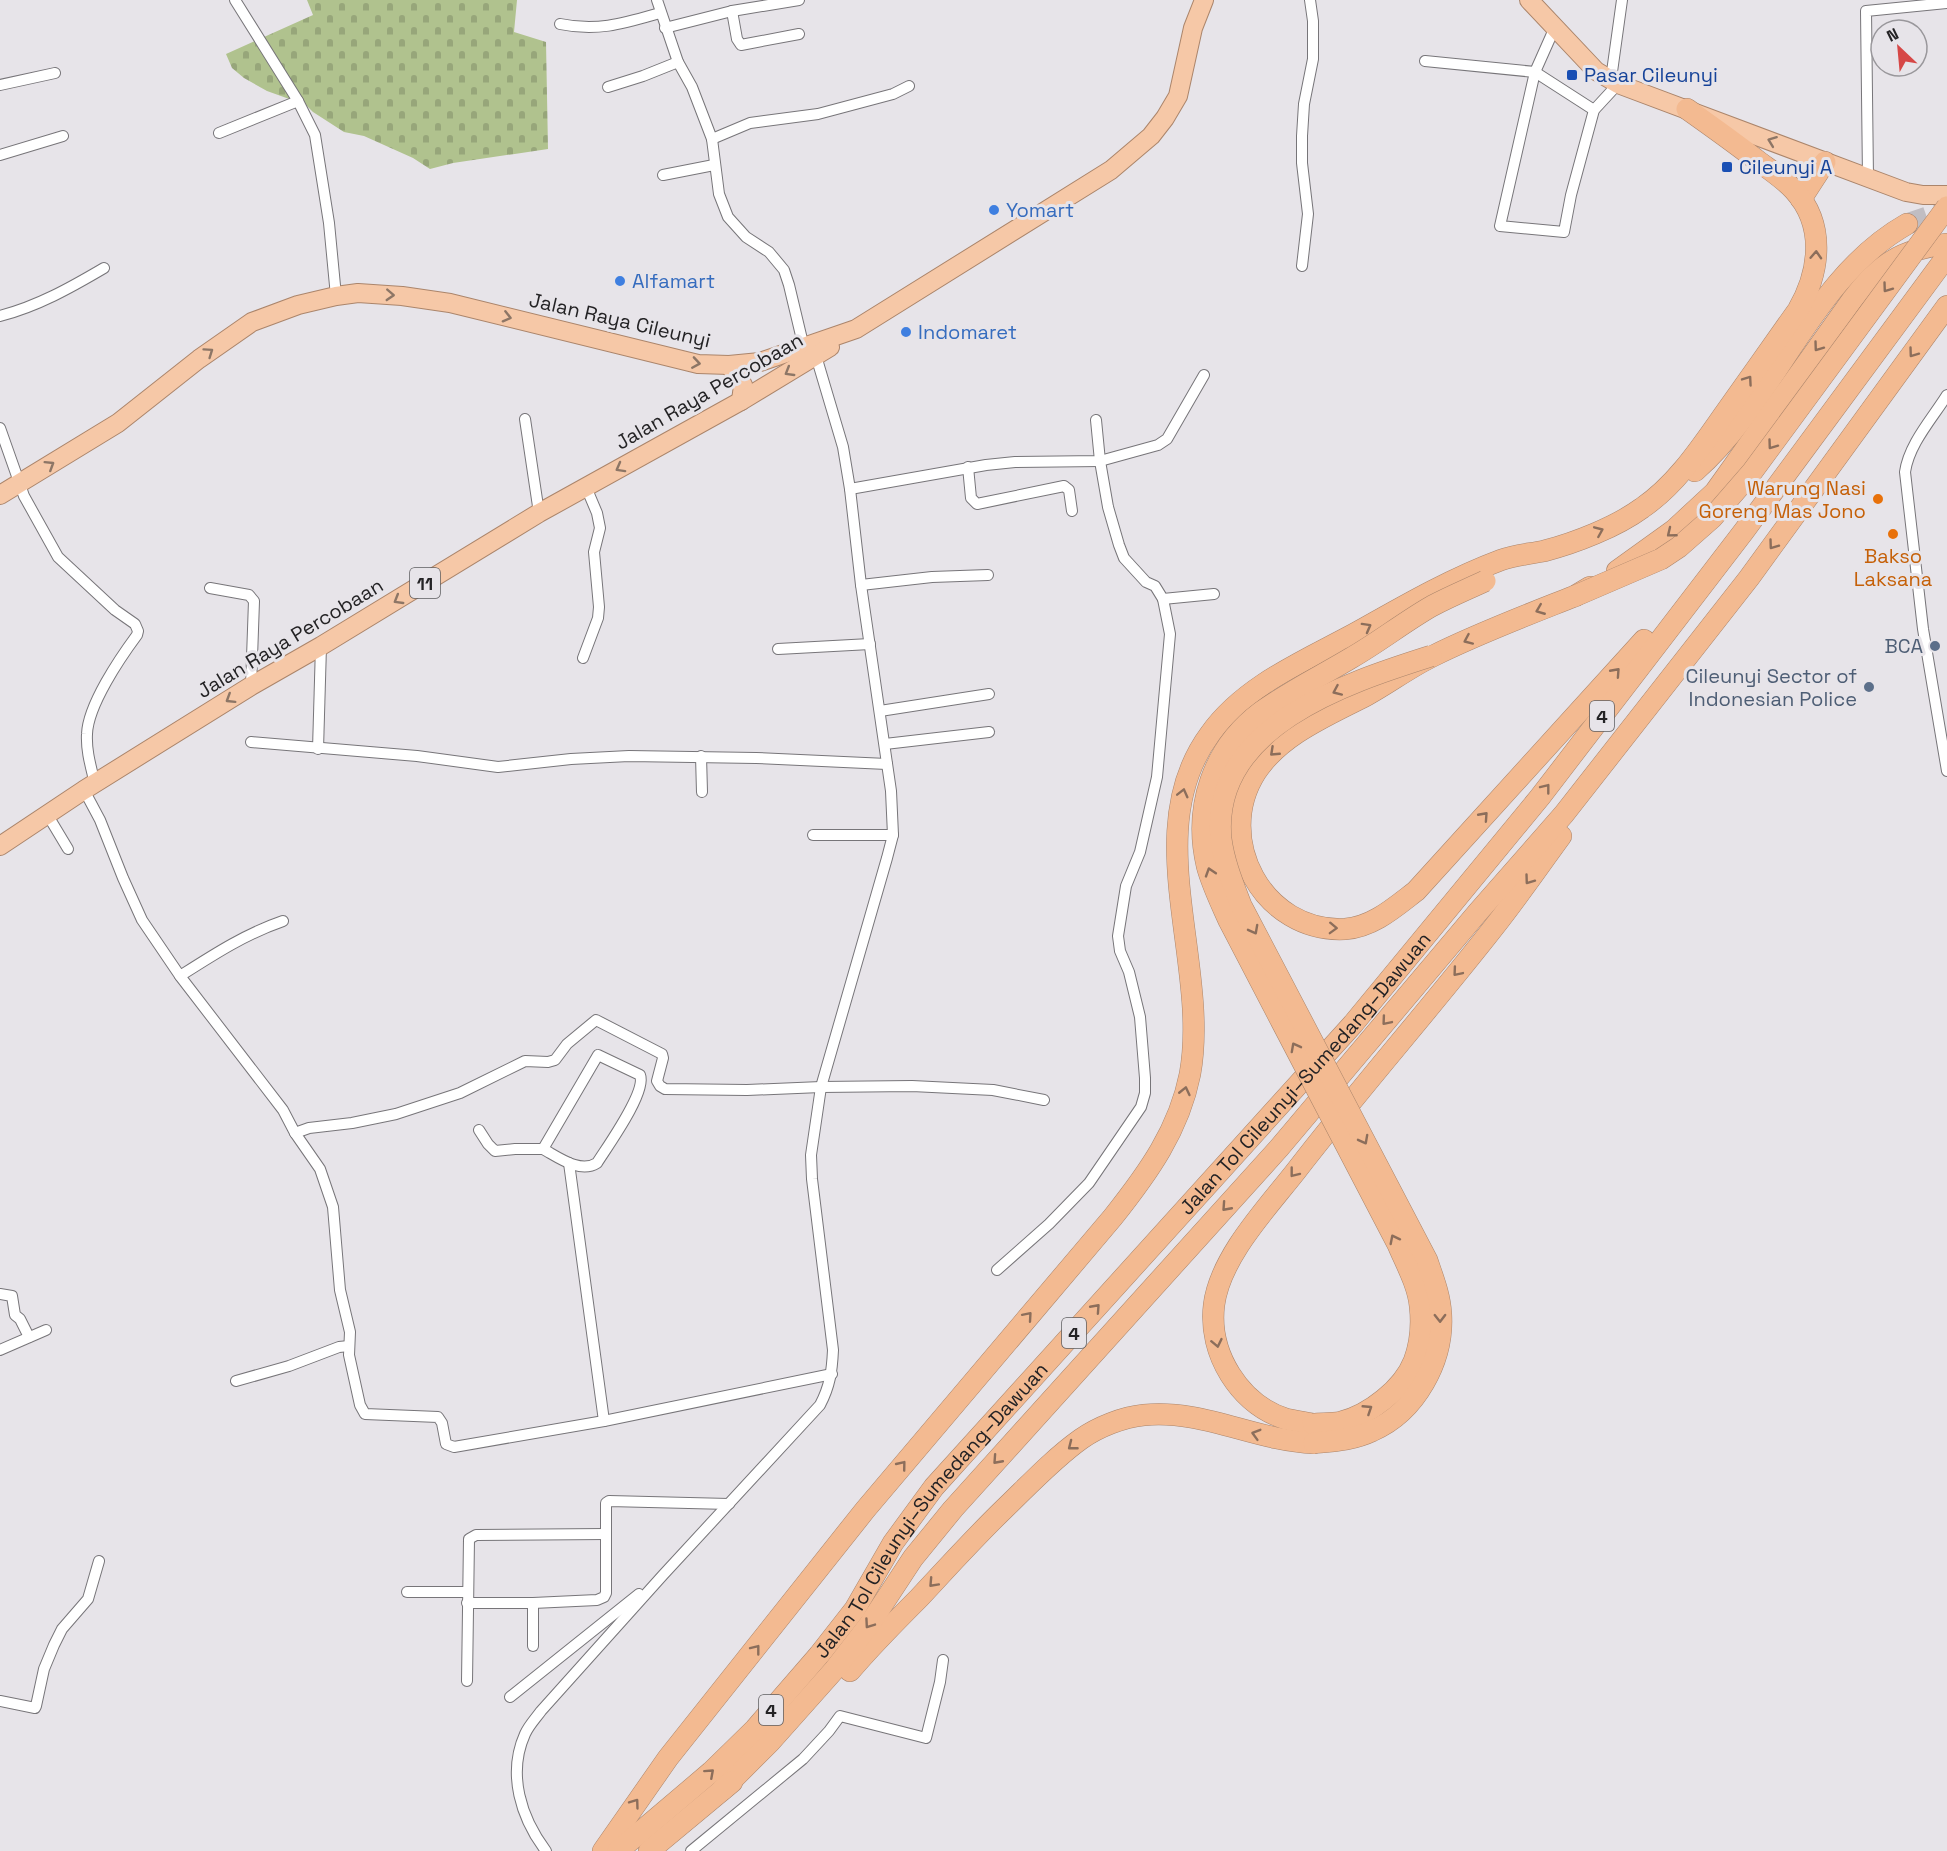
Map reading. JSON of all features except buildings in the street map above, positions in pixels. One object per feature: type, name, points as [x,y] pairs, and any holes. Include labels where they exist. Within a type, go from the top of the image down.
[{"type":"highway","points":[[1529,0],[1596,71],[1614,81],[1947,207],[1752,472],[1712,518],[1679,547],[1661,559],[1575,596],[1431,656],[1360,681],[1312,703],[1261,737],[1243,758],[1229,782],[1222,809],[1221,839],[1228,869],[1241,905],[1427,1260],[1438,1290],[1441,1315],[1439,1345],[1429,1373],[1416,1397],[1397,1416],[1374,1431],[1346,1440],[1313,1434],[1268,1410],[1230,1377],[1218,1352],[1213,1324],[1214,1304],[1221,1280],[1233,1256],[1274,1198],[1368,1080],[1494,927],[1749,578]]},
{"type":"highway","name":"Jalan Raya Percobaan","points":[[0,846],[89,787],[251,686],[539,513],[741,401],[810,352],[856,329],[1111,170],[1135,151],[1166,118],[1178,96],[1202,4]]},
{"type":"highway","points":[[1687,109],[1794,189],[1801,199],[1810,217],[1817,252],[1804,315]]},
{"type":"highway","points":[[1801,199],[1826,162]]},
{"type":"highway","points":[[1906,192],[1947,195]]},
{"type":"highway","points":[[722,1790],[784,1746],[860,1659],[978,1534],[1056,1458],[1083,1437],[1112,1423],[1143,1415],[1180,1414],[1290,1442],[1363,1413],[1399,1384],[1413,1362],[1420,1336],[1420,1305],[1398,1245],[1228,921],[1217,894],[1207,866],[1202,835],[1204,804],[1212,774],[1226,748],[1242,729],[1281,698],[1352,658],[1434,605],[1544,551],[1596,533],[1643,508],[1686,466],[1804,315],[1875,244],[1907,224]]},
{"type":"highway","points":[[1575,596],[1650,550],[1694,513],[1714,492],[1870,277],[1891,261],[1918,249],[1947,244]]},
{"type":"highway","name":"Jalan Tol Cileunyi–Sumedang–Dawuan","points":[[618,1851],[711,1772],[755,1729],[855,1609],[893,1543],[934,1487],[1353,1024],[1539,797],[1744,531],[1947,256]]},
{"type":"highway","name":"Jalan Raya Cileunyi","points":[[0,495],[118,423],[199,358],[252,322],[298,305],[336,296],[358,293],[450,303],[698,364],[729,365],[760,362],[810,352]]},
{"type":"highway","name":"Jalan Tol Cileunyi–Sumedang–Dawuan","points":[[722,1790],[770,1742],[835,1669],[869,1625],[913,1558],[953,1509],[1280,1148],[1478,912],[1564,814],[1749,578],[1947,306]]},
{"type":"highway","points":[[729,365],[743,385],[741,401]]},
{"type":"highway","points":[[1431,656],[1394,680],[1293,736],[1272,753],[1256,771],[1246,792],[1240,816],[1241,840],[1248,865],[1260,890],[1278,908],[1299,920],[1323,928],[1347,929],[1370,923],[1392,910],[1416,891],[1744,531]]},
{"type":"highway","points":[[603,1851],[668,1758],[865,1510],[1113,1217],[1148,1172],[1164,1146],[1183,1102],[1190,1072],[1193,1043],[1190,979],[1177,858],[1181,796],[1194,758],[1211,732],[1235,706],[1286,672],[1449,582],[1503,559],[1544,551]]},
{"type":"highway","name":"4","points":[[649,1851],[722,1790]]},
{"type":"street","points":[[235,0],[298,101],[315,135],[329,223],[336,296]]},
{"type":"street","points":[[546,1851],[528,1823],[520,1800],[517,1782],[518,1762],[525,1734],[541,1710],[820,1405],[828,1391],[832,1374],[833,1350],[811,1166],[821,1087],[893,835],[885,744],[843,447],[784,270],[770,252],[746,237],[728,217],[719,194],[712,139],[692,87],[678,62],[657,0]]},
{"type":"street","points":[[665,28],[739,7],[799,0]]},
{"type":"street","points":[[1302,266],[1308,214],[1302,164],[1302,136],[1304,104],[1312,59],[1313,21],[1310,0]]},
{"type":"street","points":[[1555,27],[1535,72],[1500,226],[1564,232],[1571,195],[1594,110],[1614,81],[1622,0]]},
{"type":"street","points":[[1868,178],[1866,11],[1947,3]]},
{"type":"street","points":[[739,7],[736,39],[741,45],[799,34]]},
{"type":"street","points":[[560,24],[591,28],[611,27],[660,13]]},
{"type":"street","points":[[1425,61],[1535,72],[1594,110]]},
{"type":"street","points":[[608,87],[678,62]]},
{"type":"street","points":[[0,85],[56,73]]},
{"type":"street","points":[[712,139],[750,123],[818,114],[893,94],[909,86]]},
{"type":"street","points":[[219,133],[298,101]]},
{"type":"street","points":[[0,155],[63,136]]},
{"type":"street","points":[[663,175],[714,165]]},
{"type":"street","points":[[0,316],[23,310],[58,295],[104,268]]},
{"type":"street","points":[[850,489],[968,467],[1015,462],[1100,461],[1158,445],[1167,439],[1204,375]]},
{"type":"street","points":[[1947,395],[1915,444],[1907,460],[1905,472],[1923,629],[1947,771]]},
{"type":"street","points":[[525,418],[539,513]]},
{"type":"street","points":[[997,1270],[1049,1224],[1089,1183],[1141,1107],[1145,1093],[1140,1017],[1129,972],[1120,951],[1118,936],[1125,886],[1140,852],[1157,777],[1170,634],[1163,599],[1155,586],[1146,582],[1125,558],[1108,507],[1096,420]]},
{"type":"street","points":[[0,428],[19,485],[40,529],[58,557],[115,610],[135,624],[138,631],[104,685],[87,731],[89,787],[123,878],[142,920],[180,976],[283,1110],[295,1133],[320,1168],[333,1207],[340,1290],[350,1332],[352,1372],[360,1405],[365,1414],[438,1417],[442,1423],[444,1442],[454,1447],[604,1421],[832,1374]]},
{"type":"street","points":[[968,467],[972,498],[977,504],[1064,486],[1069,490],[1072,511]]},
{"type":"street","points":[[583,658],[598,618],[594,552],[600,528],[597,513],[586,487]]},
{"type":"street","points":[[861,585],[932,577],[988,575]]},
{"type":"street","points":[[210,588],[249,595],[254,601],[251,686]]},
{"type":"street","points":[[1163,599],[1214,594]]},
{"type":"street","points":[[778,649],[870,644]]},
{"type":"street","points":[[318,748],[321,646]]},
{"type":"street","points":[[880,711],[988,694]]},
{"type":"street","points":[[885,744],[989,732]]},
{"type":"street","points":[[251,742],[417,756],[498,767],[571,759],[701,756],[887,764]]},
{"type":"street","points":[[701,756],[702,792]]},
{"type":"street","points":[[47,814],[68,849]]},
{"type":"street","points":[[813,835],[893,835]]},
{"type":"street","points":[[180,976],[201,961],[259,929],[283,921]]},
{"type":"street","points":[[295,1133],[309,1128],[352,1124],[396,1114],[460,1093],[525,1061],[555,1060],[567,1044],[596,1020],[662,1054],[657,1081],[665,1089],[747,1090],[912,1086],[993,1090],[1044,1100]]},
{"type":"street","points":[[479,1130],[495,1151],[543,1149],[569,1163],[584,1167],[597,1163],[638,1096],[642,1083],[640,1076],[601,1055],[596,1057],[543,1149]]},
{"type":"street","points":[[569,1163],[604,1421]]},
{"type":"street","points":[[0,1294],[12,1296],[15,1315],[29,1337]]},
{"type":"street","points":[[0,1350],[46,1330]]},
{"type":"street","points":[[236,1381],[271,1372],[339,1347],[349,1346]]},
{"type":"street","points":[[407,1592],[533,1603],[597,1600],[604,1598],[606,1593],[606,1503],[609,1501],[729,1504]]},
{"type":"street","points":[[467,1681],[469,1539],[472,1536],[606,1534]]},
{"type":"street","points":[[0,1701],[35,1708],[44,1669],[54,1646],[62,1629],[88,1599],[99,1561]]},
{"type":"street","points":[[510,1696],[663,1575]]},
{"type":"street","points":[[533,1603],[533,1646]]},
{"type":"street","points":[[691,1851],[803,1759],[840,1716],[926,1738],[943,1660]]},
{"type":"green space","points":[[307,0],[517,0],[514,32],[546,42],[548,149],[453,163],[430,169],[413,158],[364,136],[344,132],[306,105],[267,91],[232,68],[226,54],[313,15]]},
{"type":"tunnel","points":[[1907,224],[1947,210]]},
{"type":"place","name":"Pasar Cileunyi","points":[[1572,75]]},
{"type":"place","name":"Cileunyi A","points":[[1727,167]]},
{"type":"place","name":"Yomart","points":[[994,210]]},
{"type":"place","name":"Alfamart","points":[[620,281]]},
{"type":"place","name":"Indomaret","points":[[906,332]]},
{"type":"place","name":"Warung Nasi Goreng Mas Jono","points":[[1878,499]]},
{"type":"place","name":"Bakso Laksana","points":[[1893,534]]},
{"type":"place","name":"BCA","points":[[1935,646]]},
{"type":"place","name":"Cileunyi Sector of Indonesian Police","points":[[1869,687]]}]
